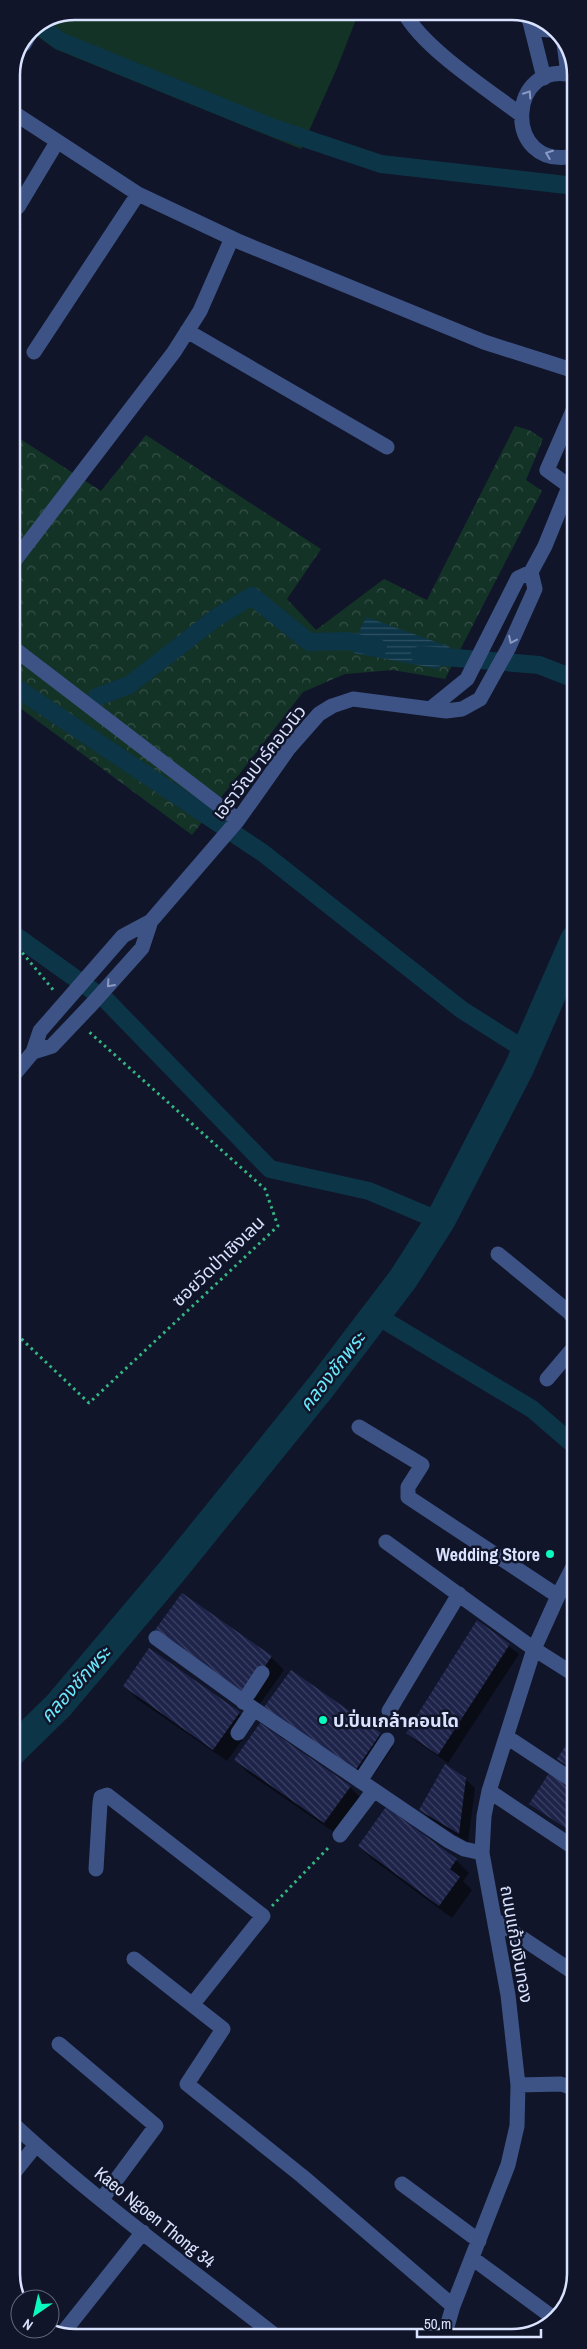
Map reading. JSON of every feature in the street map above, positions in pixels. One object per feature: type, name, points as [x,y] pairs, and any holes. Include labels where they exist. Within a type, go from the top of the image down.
[{"type":"street","points":[[408,20],[410,25],[456,66],[520,114]]},
{"type":"street","points":[[529,23],[544,78]]},
{"type":"street","points":[[567,75],[555,74],[544,78],[527,93],[522,103],[520,114],[522,127],[527,139],[536,149],[548,155],[560,158],[567,157]]},
{"type":"street","points":[[20,117],[138,194],[232,238],[475,338],[567,369]]},
{"type":"street","points":[[20,204],[57,142]]},
{"type":"street","points":[[34,352],[138,194]]},
{"type":"street","points":[[20,554],[174,352],[200,311],[232,238]]},
{"type":"street","points":[[187,331],[387,447]]},
{"type":"street","points":[[567,424],[547,470],[567,477]]},
{"type":"street","points":[[430,709],[467,679],[518,578],[531,572],[546,546],[567,492]]},
{"type":"street","name":"เอราวัณปาร์คอเวนิว","points":[[20,1067],[33,1052],[40,1031],[123,936],[152,920],[218,844],[289,748],[319,714],[332,706],[353,699],[446,711],[462,709],[480,699],[509,647],[535,590],[531,572]]},
{"type":"street","points":[[20,653],[237,820]]},
{"type":"street","name":"เอราวัณปาร์คอเวนิว","points":[[33,1052],[52,1046],[142,948],[152,920]]},
{"type":"street","points":[[498,1254],[567,1308]]},
{"type":"street","points":[[547,1379],[567,1355]]},
{"type":"street","points":[[359,1427],[422,1465],[408,1487],[408,1497],[558,1596]]},
{"type":"street","points":[[386,1542],[534,1649],[567,1670]]},
{"type":"street","name":"ถนนแก้วเงินทอง","points":[[446,2329],[453,2306],[508,2165],[517,2126],[518,2085],[508,1995],[482,1853],[484,1816],[489,1791],[534,1649],[567,1579]]},
{"type":"street","points":[[388,1712],[458,1594]]},
{"type":"street","points":[[156,1638],[248,1706],[449,1841],[464,1849],[482,1853]]},
{"type":"street","points":[[238,1733],[262,1673]]},
{"type":"street","points":[[507,1737],[567,1776]]},
{"type":"street","points":[[360,1781],[387,1740]]},
{"type":"street","points":[[340,1835],[374,1790]]},
{"type":"street","points":[[489,1791],[567,1843]]},
{"type":"street","points":[[96,1869],[100,1803],[101,1797],[107,1795],[263,1916],[196,2000],[195,2005]]},
{"type":"street","points":[[495,1920],[567,1968]]},
{"type":"street","points":[[134,1959],[195,2005],[223,2029],[187,2084],[302,2176],[453,2306]]},
{"type":"street","points":[[59,2044],[156,2126],[102,2199]]},
{"type":"street","points":[[518,2085],[561,2084],[567,2086]]},
{"type":"street","name":"Kaeo Ngoen Thong 34","points":[[20,2131],[143,2232],[267,2329]]},
{"type":"street","points":[[20,2165],[36,2145]]},
{"type":"street","points":[[402,2184],[478,2241]]},
{"type":"street","points":[[67,2328],[143,2232]]},
{"type":"street","points":[[472,2258],[549,2314]]},
{"type":"path","points":[[20,950],[48,983]]},
{"type":"path","name":"ซอยวัดป่าเชิงเลน","points":[[20,1338],[89,1403],[278,1226],[265,1189],[99,1040]]},
{"type":"path","points":[[263,1916],[340,1835]]},
{"type":"green space","points":[[356,20],[301,149],[55,49],[36,36],[44,29],[64,21]]},
{"type":"green space","points":[[515,426],[529,430],[543,439],[526,480],[542,491],[445,679],[393,670],[345,674],[303,692],[192,835],[20,708],[20,439],[101,491],[146,435],[321,549],[287,599],[316,630],[384,579],[427,600]]},
{"type":"water","points":[[366,617],[450,647],[439,669],[354,653],[359,632]]},
{"type":"building","points":[[182,1593],[272,1656],[246,1694],[155,1630]]},
{"type":"building","points":[[477,1620],[510,1644],[438,1755],[406,1733]]},
{"type":"building","points":[[149,1648],[240,1712],[213,1750],[123,1686]]},
{"type":"building","name":"ป.ปิ่นเกล้าคอนโด","points":[[291,1670],[381,1733],[355,1771],[264,1707]]},
{"type":"building","name":"ป.ปิ่นเกล้าคอนโด","points":[[260,1723],[351,1786],[324,1823],[234,1760]]},
{"type":"building","points":[[567,1743],[567,1766],[557,1759]]},
{"type":"building","points":[[445,1764],[466,1778],[459,1834],[419,1810]]},
{"type":"building","points":[[549,1773],[567,1785],[567,1829],[529,1804]]},
{"type":"building","points":[[386,1807],[457,1859],[450,1869],[460,1877],[439,1906],[358,1846]]},
{"type":"waterway","points":[[44,29],[60,41],[274,128],[381,164],[567,185]]},
{"type":"waterway","points":[[97,697],[129,685],[217,617],[252,596],[309,642],[349,641],[378,648]]},
{"type":"waterway","points":[[420,655],[539,665],[567,676]]},
{"type":"waterway","points":[[20,690],[263,853],[462,1010],[527,1051]]},
{"type":"waterway","points":[[20,939],[107,1001],[270,1169],[369,1191],[440,1221]]},
{"type":"waterway","name":"คลองชักพระ","points":[[20,1743],[59,1705],[172,1571],[320,1388],[403,1279],[440,1221],[519,1068],[567,958]]},
{"type":"waterway","points":[[374,1314],[532,1409],[567,1439]]},
{"type":"place","name":"Wedding Store","points":[[550,1554]]},
{"type":"place","name":"ป.ปิ่นเกล้าคอนโด","points":[[323,1720]]}]
